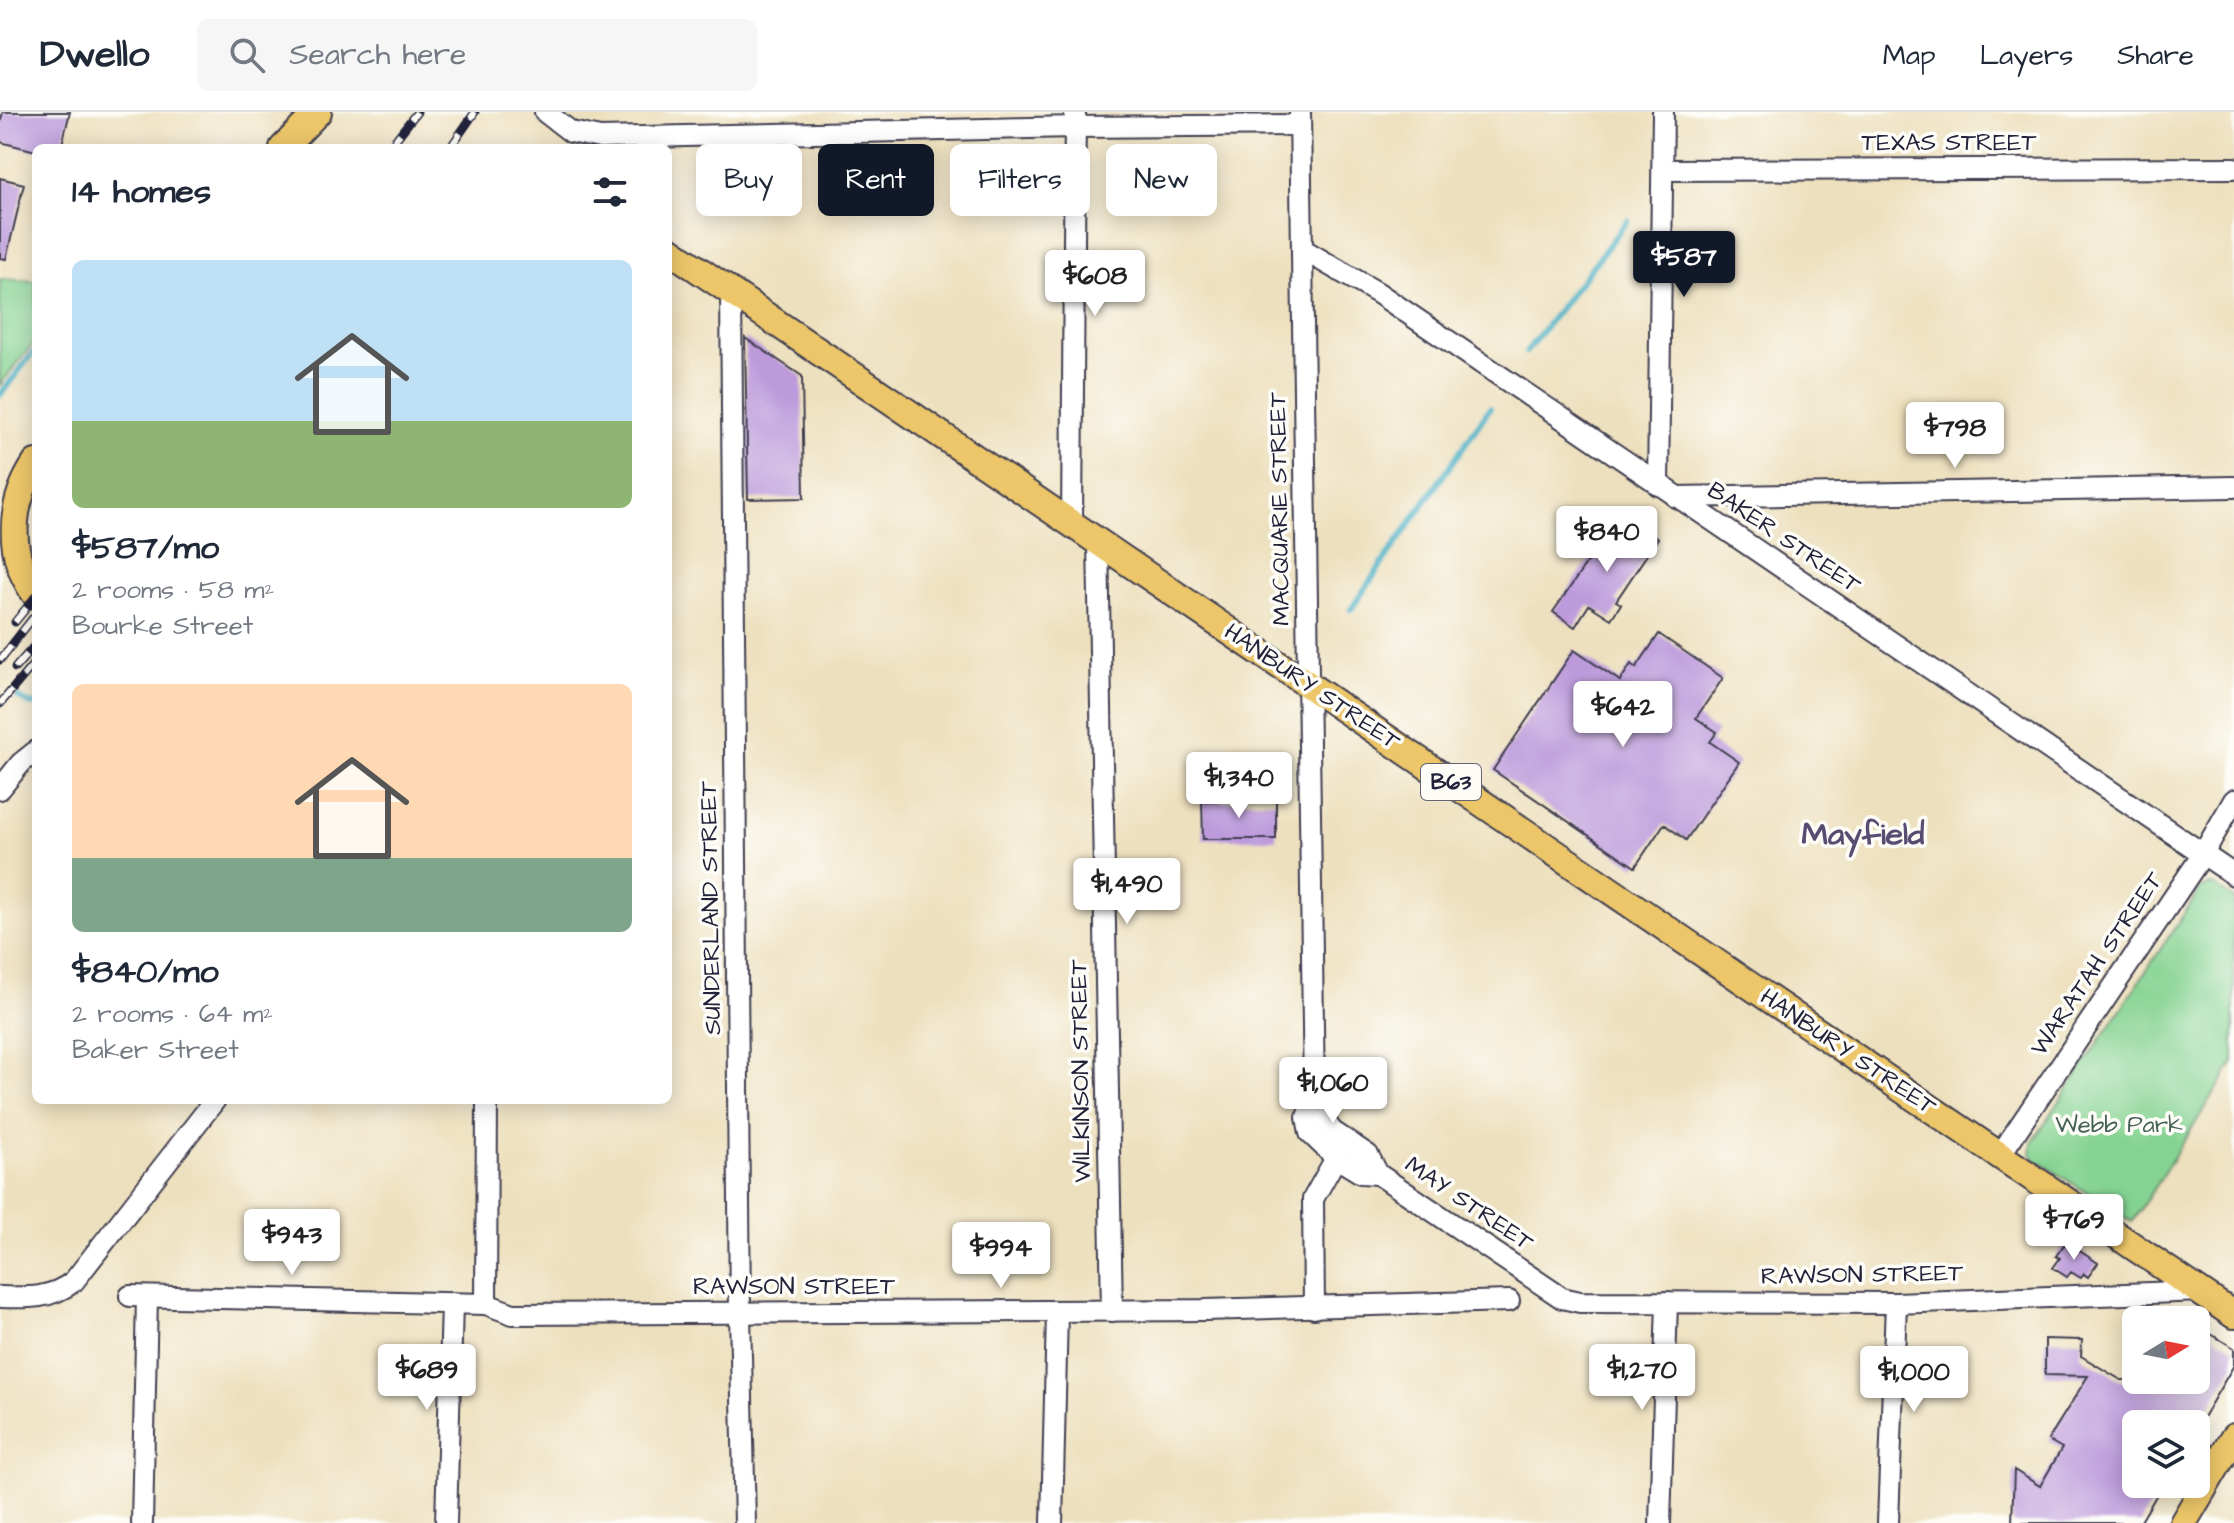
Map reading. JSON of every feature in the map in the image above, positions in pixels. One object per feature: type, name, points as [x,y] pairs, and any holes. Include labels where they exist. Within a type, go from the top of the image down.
[{"type":"main road","points":[[275,144],[296,112]]},
{"type":"main road","points":[[287,144],[318,112]]},
{"type":"main road","name":"HANBURY STREET","points":[[672,252],[2234,1315]]},
{"type":"main road","points":[[32,469],[16,510],[14,531],[21,569],[32,588]]},
{"type":"main road","points":[[2183,1523],[2234,1437]]},
{"type":"street","points":[[545,112],[571,132],[600,138],[1075,120],[1300,118]]},
{"type":"street","points":[[1658,485],[1663,112]]},
{"type":"street","name":"MACQUARIE STREET","points":[[1300,118],[1314,1096],[1307,1117],[1310,1133],[1340,1150]]},
{"type":"street","points":[[1072,523],[1075,120]]},
{"type":"street","name":"TEXAS STREET","points":[[1664,170],[2234,168]]},
{"type":"street","name":"BAKER STREET","points":[[1302,249],[1378,293],[2234,875]]},
{"type":"street","name":"SUNDERLAND STREET","points":[[731,293],[740,1314],[745,1523]]},
{"type":"street","points":[[1676,497],[2234,487]]},
{"type":"street","name":"WILKINSON STREET","points":[[1098,541],[1112,1311]]},
{"type":"street","points":[[0,789],[32,754]]},
{"type":"street","name":"WARATAH STREET","points":[[2000,1155],[2203,854],[2234,800]]},
{"type":"street","points":[[0,1297],[43,1297],[55,1294],[74,1281],[212,1104]]},
{"type":"street","points":[[486,1304],[487,1104]]},
{"type":"street","points":[[1314,1308],[1313,1199],[1340,1150]]},
{"type":"street","name":"MAY STREET","points":[[1340,1150],[1368,1155],[1378,1174],[1530,1277]]},
{"type":"street","name":"RAWSON STREET","points":[[1530,1277],[1562,1298],[1580,1302],[1896,1303],[2202,1291]]},
{"type":"street","name":"RAWSON STREET","points":[[142,1523],[138,1296],[486,1304],[513,1314],[1057,1312],[1509,1301]]},
{"type":"street","points":[[1660,1523],[1667,1302]]},
{"type":"street","points":[[446,1523],[452,1303]]},
{"type":"street","points":[[1888,1523],[1896,1303]]},
{"type":"street","points":[[1052,1523],[1057,1312]]},
{"type":"green space","points":[[0,279],[32,281],[32,345],[0,385]]},
{"type":"green space","name":"Webb Park","points":[[2209,885],[2234,899],[2234,1063],[2132,1222],[2035,1159],[2031,1154],[2032,1143],[2201,888]]},
{"type":"building","points":[[3,112],[70,112],[62,144],[32,144],[32,150],[0,142]]},
{"type":"building","points":[[0,178],[24,184],[6,259],[0,258]]},
{"type":"building","points":[[745,338],[802,376],[804,498],[748,499]]},
{"type":"building","points":[[1626,516],[1658,538],[1616,601],[1621,604],[1611,619],[1589,605],[1575,627],[1553,612],[1593,554],[1598,558]]},
{"type":"building","points":[[1659,634],[1723,678],[1696,718],[1717,732],[1710,742],[1739,762],[1686,840],[1664,824],[1635,867],[1493,770],[1574,650],[1620,681],[1631,664],[1636,668]]},
{"type":"building","points":[[1202,801],[1276,801],[1276,839],[1203,839]]},
{"type":"building","points":[[2066,1242],[2098,1263],[2088,1277],[2084,1274],[2081,1278],[2071,1272],[2067,1277],[2053,1268],[2060,1258],[2056,1256]]},
{"type":"building","points":[[2210,1333],[2234,1348],[2234,1365],[2207,1410],[2122,1410],[2122,1498],[2155,1498],[2140,1523],[2012,1523],[2014,1470],[2040,1486],[2062,1448],[2048,1440],[2088,1376],[2045,1375],[2045,1339],[2082,1340],[2081,1356],[2121,1380],[2122,1394],[2210,1394]]},
{"type":"waterway","points":[[1526,352],[1628,220]]},
{"type":"waterway","points":[[0,395],[32,354]]},
{"type":"waterway","points":[[1351,609],[1490,408]]},
{"type":"waterway","points":[[18,697],[32,705]]},
{"type":"railway","points":[[392,144],[417,112]]},
{"type":"railway","points":[[453,144],[475,112]]},
{"type":"railway","points":[[15,622],[32,601]]},
{"type":"railway","points":[[0,660],[32,619]]},
{"type":"railway","points":[[15,668],[32,649]]},
{"type":"railway","points":[[0,704],[32,666]]},
{"type":"district","name":"Mayfield","points":[[1863,834]]}]
